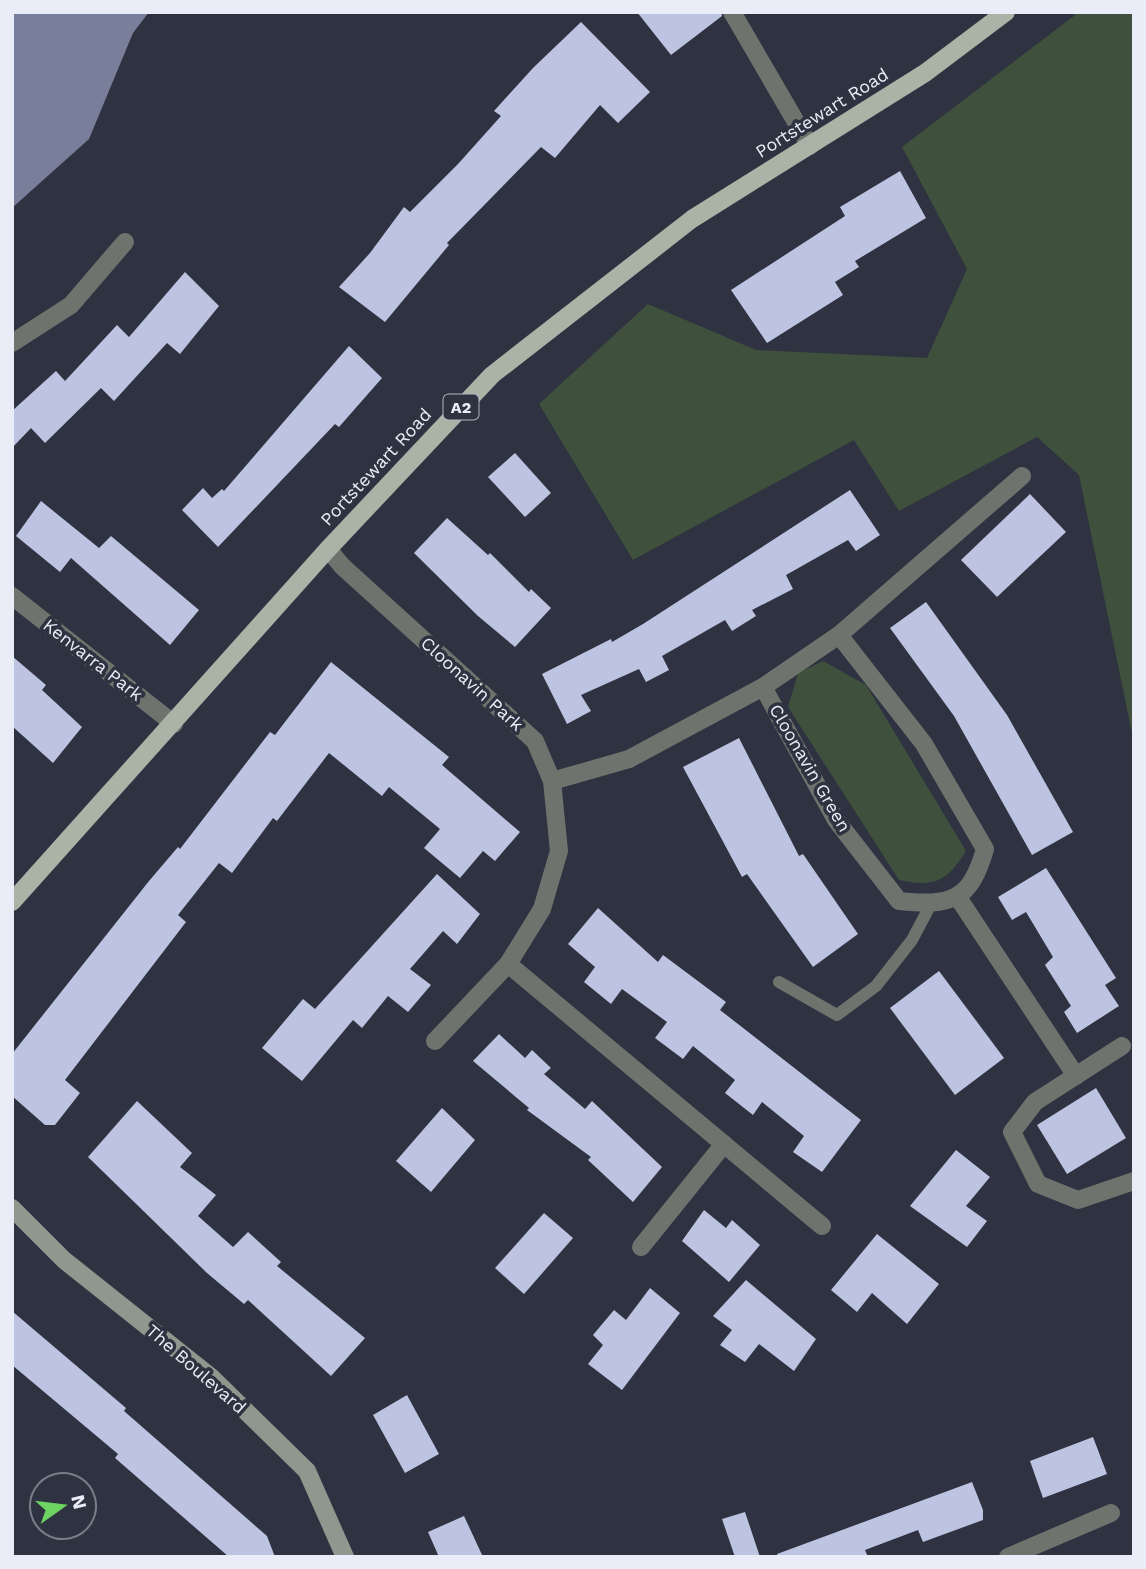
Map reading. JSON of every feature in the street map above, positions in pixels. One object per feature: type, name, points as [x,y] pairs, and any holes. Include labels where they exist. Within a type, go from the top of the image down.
[{"type":"main road","name":"Portstewart Road","points":[[12,902],[328,549],[492,375],[692,219],[925,73],[1006,12]]},
{"type":"street","points":[[732,12],[810,146]]},
{"type":"street","points":[[12,343],[71,305],[125,242]]},
{"type":"street","name":"Cloonavin Green","points":[[552,781],[629,759],[762,687],[839,635],[1022,476]]},
{"type":"street","name":"Cloonavin Park","points":[[328,549],[342,566],[535,741],[552,781],[559,851],[542,909],[508,964],[435,1041]]},
{"type":"street","name":"Kenvarra Park","points":[[12,596],[174,724]]},
{"type":"street","points":[[839,635],[924,744],[985,849],[977,878],[957,896],[1076,1076]]},
{"type":"street","name":"Cloonavin Green","points":[[762,687],[836,820],[898,901],[931,904],[957,896]]},
{"type":"street","points":[[508,964],[822,1226]]},
{"type":"street","points":[[1122,1046],[1035,1102],[1012,1132],[1038,1184],[1078,1200],[1134,1181]]},
{"type":"street","points":[[641,1247],[724,1144]]},
{"type":"street","name":"The Boulevard","points":[[12,1208],[65,1260],[211,1377],[307,1471],[345,1557]]},
{"type":"street","points":[[1008,1557],[1111,1513]]},
{"type":"lane","points":[[779,982],[837,1015],[876,986],[912,940],[931,904]]},
{"type":"green space","points":[[1079,12],[1134,12],[1134,743],[1079,475],[1037,437],[899,511],[854,440],[633,560],[539,404],[648,304],[756,350],[927,358],[967,269],[902,147]]},
{"type":"green space","points":[[823,661],[866,685],[966,851],[953,869],[939,880],[922,883],[899,880],[788,707],[798,673]]},
{"type":"water","points":[[12,12],[149,12],[133,33],[89,139],[12,208]]},
{"type":"building","points":[[637,12],[721,12],[722,16],[671,55]]},
{"type":"building","points":[[581,22],[650,92],[618,123],[600,105],[555,158],[541,147],[447,243],[449,245],[385,322],[339,287],[370,253],[404,207],[410,212],[458,164],[501,116],[494,111],[533,68]]},
{"type":"building","points":[[900,171],[926,218],[855,261],[859,267],[835,282],[843,295],[767,343],[731,290],[845,216],[840,207]]},
{"type":"building","points":[[185,272],[219,306],[180,354],[167,343],[114,401],[101,388],[45,443],[31,428],[12,448],[12,411],[56,371],[65,381],[117,325],[129,337]]},
{"type":"building","points":[[349,346],[382,378],[339,427],[335,424],[218,547],[182,510],[203,488],[212,498],[222,489],[224,491]]},
{"type":"building","points":[[515,453],[551,493],[525,517],[488,477]]},
{"type":"building","points":[[850,490],[880,535],[856,551],[848,540],[786,575],[793,589],[752,610],[756,616],[732,631],[725,620],[662,656],[669,670],[646,682],[639,669],[581,695],[591,711],[567,724],[542,674],[611,639],[612,642],[643,624]]},
{"type":"building","points":[[1030,494],[1066,532],[997,597],[961,560]]},
{"type":"building","points":[[41,501],[99,548],[111,536],[199,610],[170,645],[71,558],[60,572],[16,536]]},
{"type":"building","points":[[447,518],[488,555],[490,553],[529,592],[531,589],[551,608],[515,647],[478,616],[414,553]]},
{"type":"building","points":[[926,602],[1007,715],[1073,832],[1032,855],[954,716],[890,628]]},
{"type":"building","points":[[12,656],[46,685],[42,690],[82,727],[53,763],[12,726]]},
{"type":"building","points":[[331,662],[449,757],[442,765],[520,832],[495,861],[483,851],[460,878],[424,848],[440,829],[389,787],[382,796],[329,753],[277,821],[273,818],[232,873],[219,863],[178,915],[186,922],[65,1080],[80,1093],[55,1125],[45,1125],[12,1096],[12,1054],[149,881],[178,847],[180,849],[270,732],[275,735]]},
{"type":"building","points":[[739,738],[799,856],[803,854],[858,934],[813,967],[747,874],[742,877],[683,767]]},
{"type":"building","points":[[1046,868],[1116,978],[1105,985],[1119,1006],[1077,1033],[1064,1012],[1071,1006],[1045,965],[1053,957],[1026,912],[1012,920],[998,897]]},
{"type":"building","points":[[437,874],[480,914],[457,944],[443,931],[410,969],[431,985],[408,1012],[388,996],[362,1028],[353,1020],[302,1081],[262,1048],[303,999],[315,1009]]},
{"type":"building","points":[[598,908],[658,962],[663,955],[726,1002],[720,1010],[861,1120],[822,1172],[793,1152],[804,1136],[762,1102],[753,1115],[725,1093],[735,1080],[693,1046],[683,1059],[655,1038],[667,1022],[622,989],[611,1004],[584,982],[595,967],[568,944]]},
{"type":"building","points":[[939,971],[1004,1058],[955,1095],[890,1008]]},
{"type":"building","points":[[499,1034],[525,1058],[532,1050],[551,1068],[544,1074],[585,1109],[592,1101],[662,1167],[633,1202],[588,1160],[591,1157],[527,1110],[529,1108],[473,1061]]},
{"type":"building","points":[[1096,1088],[1126,1138],[1067,1174],[1037,1125]]},
{"type":"building","points":[[137,1101],[192,1153],[180,1167],[216,1195],[198,1216],[233,1247],[248,1232],[281,1262],[277,1266],[365,1338],[331,1376],[248,1300],[244,1304],[207,1273],[88,1157]]},
{"type":"building","points":[[442,1108],[475,1140],[431,1192],[396,1161]]},
{"type":"building","points":[[956,1150],[990,1177],[966,1206],[987,1221],[967,1247],[910,1206]]},
{"type":"building","points":[[704,1210],[726,1228],[732,1220],[760,1245],[729,1282],[682,1241]]},
{"type":"building","points":[[544,1213],[573,1238],[524,1294],[495,1268]]},
{"type":"building","points":[[877,1234],[939,1284],[907,1324],[872,1293],[857,1312],[831,1290]]},
{"type":"building","points":[[746,1280],[816,1339],[794,1371],[759,1344],[745,1362],[720,1345],[732,1330],[713,1316]]},
{"type":"building","points":[[650,1288],[680,1313],[622,1390],[588,1364],[603,1345],[593,1335],[614,1310],[626,1320]]},
{"type":"building","points":[[12,1311],[126,1408],[124,1411],[267,1536],[275,1557],[229,1557],[115,1458],[118,1454],[12,1365]]},
{"type":"building","points":[[407,1395],[439,1454],[405,1473],[373,1415]]},
{"type":"building","points":[[1093,1437],[1107,1474],[1043,1498],[1030,1461]]},
{"type":"building","points":[[972,1482],[983,1510],[983,1520],[923,1542],[918,1530],[865,1550],[868,1557],[778,1557],[777,1554]]},
{"type":"building","points":[[745,1512],[760,1557],[735,1557],[722,1519]]},
{"type":"building","points":[[464,1516],[483,1557],[439,1557],[428,1532]]}]
